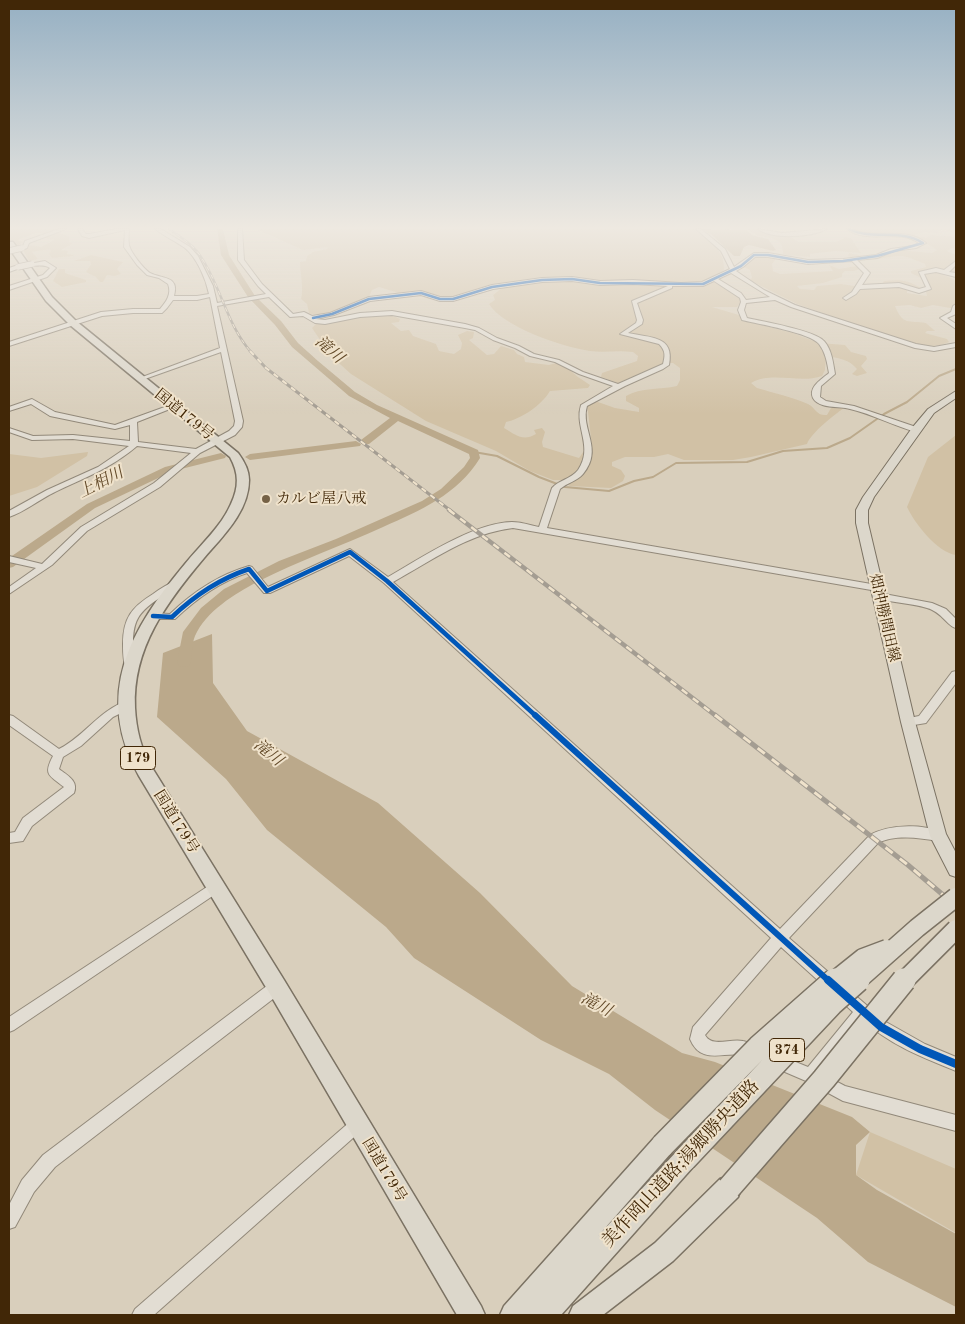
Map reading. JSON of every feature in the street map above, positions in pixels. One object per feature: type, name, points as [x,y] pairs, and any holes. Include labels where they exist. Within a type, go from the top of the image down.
[{"type":"highway","name":"国道179号","points":[[44,291],[49,299],[73,323],[234,455],[243,470],[243,484],[239,498],[224,526],[175,585],[144,630],[130,667],[127,704],[130,731],[138,757],[152,784],[277,986],[357,1125],[472,1315]]},
{"type":"highway","name":"美作岡山道路;湯郷勝央道路","points":[[543,1315],[684,1159],[831,1004],[896,946],[956,898]]},
{"type":"highway","points":[[582,1315],[664,1252],[729,1188],[824,1079],[908,976],[956,929]]},
{"type":"highway","points":[[513,1315],[663,1144],[759,1047],[819,993],[864,958],[896,946]]},
{"type":"main road","name":"畑沖勝間田線","points":[[956,394],[930,411],[868,498],[862,510],[862,523],[908,722],[938,836],[956,869]]},
{"type":"street","points":[[9,344],[101,314],[162,311],[172,298],[173,291]]},
{"type":"street","points":[[9,591],[44,567],[84,529],[157,485],[197,451],[232,433],[238,427],[239,421],[211,291]]},
{"type":"street","points":[[265,291],[292,316],[304,314],[318,322],[360,315],[392,313],[478,329],[495,339],[518,347],[532,355],[557,361],[581,373],[618,386]]},
{"type":"street","points":[[313,318],[332,314],[369,299],[422,293],[440,299],[453,299],[480,291]]},
{"type":"street","points":[[542,530],[556,488],[577,476],[589,454],[584,406],[588,401],[618,386],[632,381],[645,373],[662,368],[667,362],[666,348],[660,342],[623,334],[638,324],[640,320],[634,302],[660,291]]},
{"type":"street","points":[[735,291],[742,297],[744,302],[741,310],[744,319],[794,330],[821,341],[829,356],[832,374],[818,385],[816,394],[820,401],[852,407],[916,430]]},
{"type":"street","points":[[762,291],[775,298],[915,346],[934,349],[956,345]]},
{"type":"street","points":[[846,298],[855,291]]},
{"type":"street","points":[[172,298],[203,298],[212,295]]},
{"type":"street","points":[[215,305],[269,295]]},
{"type":"street","points":[[744,302],[775,298]]},
{"type":"street","points":[[956,306],[954,313],[943,318],[956,327]]},
{"type":"street","points":[[140,379],[224,349]]},
{"type":"street","points":[[9,409],[32,401],[52,414],[114,427],[173,406]]},
{"type":"street","points":[[134,421],[134,445]]},
{"type":"street","points":[[9,430],[32,438],[73,437],[197,451]]},
{"type":"street","points":[[9,514],[44,494],[96,473],[134,445]]},
{"type":"street","points":[[387,581],[494,526],[513,525],[878,592],[930,605],[943,611],[956,625]]},
{"type":"street","points":[[153,616],[172,617],[186,603],[232,574],[249,569],[268,591],[350,552],[387,581],[780,938],[881,1027],[920,1049],[956,1064]]},
{"type":"street","points":[[12,560],[44,567]]},
{"type":"street","points":[[130,667],[127,642],[129,622],[136,610],[175,585]]},
{"type":"street","points":[[908,722],[922,720],[955,681]]},
{"type":"street","points":[[9,838],[19,836],[23,828],[30,821],[66,795],[70,789],[70,786],[53,771],[59,754],[82,739],[113,710],[127,704]]},
{"type":"street","points":[[9,719],[59,754]]},
{"type":"street","points":[[824,977],[741,1047],[723,1050],[710,1048],[697,1039],[698,1032],[780,938],[880,835],[921,833],[938,836]]},
{"type":"street","points":[[9,1024],[216,887]]},
{"type":"street","points":[[9,1221],[28,1186],[49,1161],[277,986]]},
{"type":"street","points":[[811,1076],[864,1011]]},
{"type":"street","points":[[741,1047],[811,1076],[844,1093],[956,1123]]},
{"type":"street","points":[[141,1315],[357,1125]]},
{"type":"shaded area","points":[[302,291],[372,291],[369,297],[340,311],[324,315],[309,313],[307,304],[301,299]]},
{"type":"shaded area","points":[[391,291],[479,291],[452,297],[439,297],[422,292],[402,294]]},
{"type":"shaded area","points":[[498,291],[731,291],[740,298],[740,303],[737,307],[712,307],[739,315],[742,319],[749,322],[793,333],[819,343],[845,345],[851,352],[866,356],[867,359],[861,366],[867,373],[857,376],[852,374],[857,369],[851,363],[839,358],[826,357],[825,370],[822,376],[805,379],[768,378],[751,383],[757,388],[808,404],[823,415],[827,415],[831,408],[844,408],[818,430],[807,444],[733,460],[684,460],[668,454],[654,457],[625,457],[612,462],[612,466],[621,470],[625,476],[623,481],[611,488],[570,486],[561,480],[553,480],[530,471],[496,451],[426,421],[351,374],[331,356],[312,328],[317,323],[371,315],[392,316],[400,319],[399,322],[391,323],[401,331],[409,330],[413,336],[436,344],[439,351],[454,354],[461,349],[462,343],[458,335],[467,331],[474,332],[473,338],[469,340],[487,355],[494,354],[501,346],[514,350],[517,354],[524,357],[525,362],[564,365],[590,385],[588,388],[550,391],[531,411],[506,422],[504,428],[516,435],[527,437],[536,434],[534,430],[542,428],[545,432],[542,442],[543,447],[579,458],[584,451],[592,447],[587,403],[598,402],[615,408],[639,412],[639,408],[626,401],[626,396],[644,390],[677,386],[680,380],[680,368],[673,363],[665,363],[618,383],[601,377],[602,373],[637,361],[638,356],[633,352],[595,352],[578,349],[535,335],[520,328],[496,312],[489,304],[495,300],[493,295]]},
{"type":"shaded area","points":[[771,291],[907,291],[907,293],[927,296],[926,291],[956,291],[956,309],[933,305],[921,308],[910,305],[895,306],[901,317],[907,321],[926,323],[935,331],[927,331],[925,333],[947,339],[949,342],[944,344],[925,346],[909,344],[797,304]]},
{"type":"shaded area","points":[[956,435],[956,555],[941,549],[934,543],[915,521],[907,507],[928,457]]},
{"type":"shaded area","points":[[88,452],[87,456],[37,487],[9,496],[9,454],[41,458]]},
{"type":"shaded area","points":[[870,1132],[956,1169],[956,1233],[856,1175]]},
{"type":"water","points":[[212,634],[213,683],[247,731],[378,803],[480,893],[572,986],[682,1053],[715,1062],[852,1117],[870,1132],[856,1145],[856,1175],[877,1190],[956,1234],[956,1307],[868,1262],[817,1218],[655,1110],[609,1074],[541,1040],[414,958],[386,927],[267,830],[226,779],[157,717],[163,653]]},
{"type":"waterway","name":"滝川","points":[[184,662],[188,635],[206,611],[228,592],[283,564],[340,542],[426,503],[445,491],[468,469],[475,458],[474,452],[374,407],[352,394],[295,345],[278,323],[248,291]]},
{"type":"waterway","points":[[474,452],[497,456],[539,477],[565,487],[609,491],[634,481],[653,477],[676,463],[747,462],[783,451],[827,448],[850,438],[884,414],[907,402],[939,376],[956,369]]},
{"type":"waterway","name":"上相川","points":[[365,442],[396,418]]},
{"type":"waterway","name":"上相川","points":[[250,457],[356,444]]},
{"type":"waterway","name":"上相川","points":[[9,564],[91,506],[169,469],[221,456]]},
{"type":"railway","points":[[218,291],[236,330],[251,352]]},
{"type":"railway","points":[[250,351],[266,368],[451,511]]},
{"type":"railway","points":[[449,510],[716,716]]},
{"type":"railway","points":[[715,715],[908,865],[956,906]]},
{"type":"cycle path","points":[[313,318],[332,314],[369,299],[421,293],[440,299],[453,299],[480,291]]},
{"type":"cycle path","points":[[153,616],[172,617],[207,588],[227,577],[249,569],[267,591],[350,552],[387,581],[780,938],[881,1027],[920,1049],[956,1064]]},
{"type":"place","name":"カルビ屋八戒","points":[[266,499]]}]
